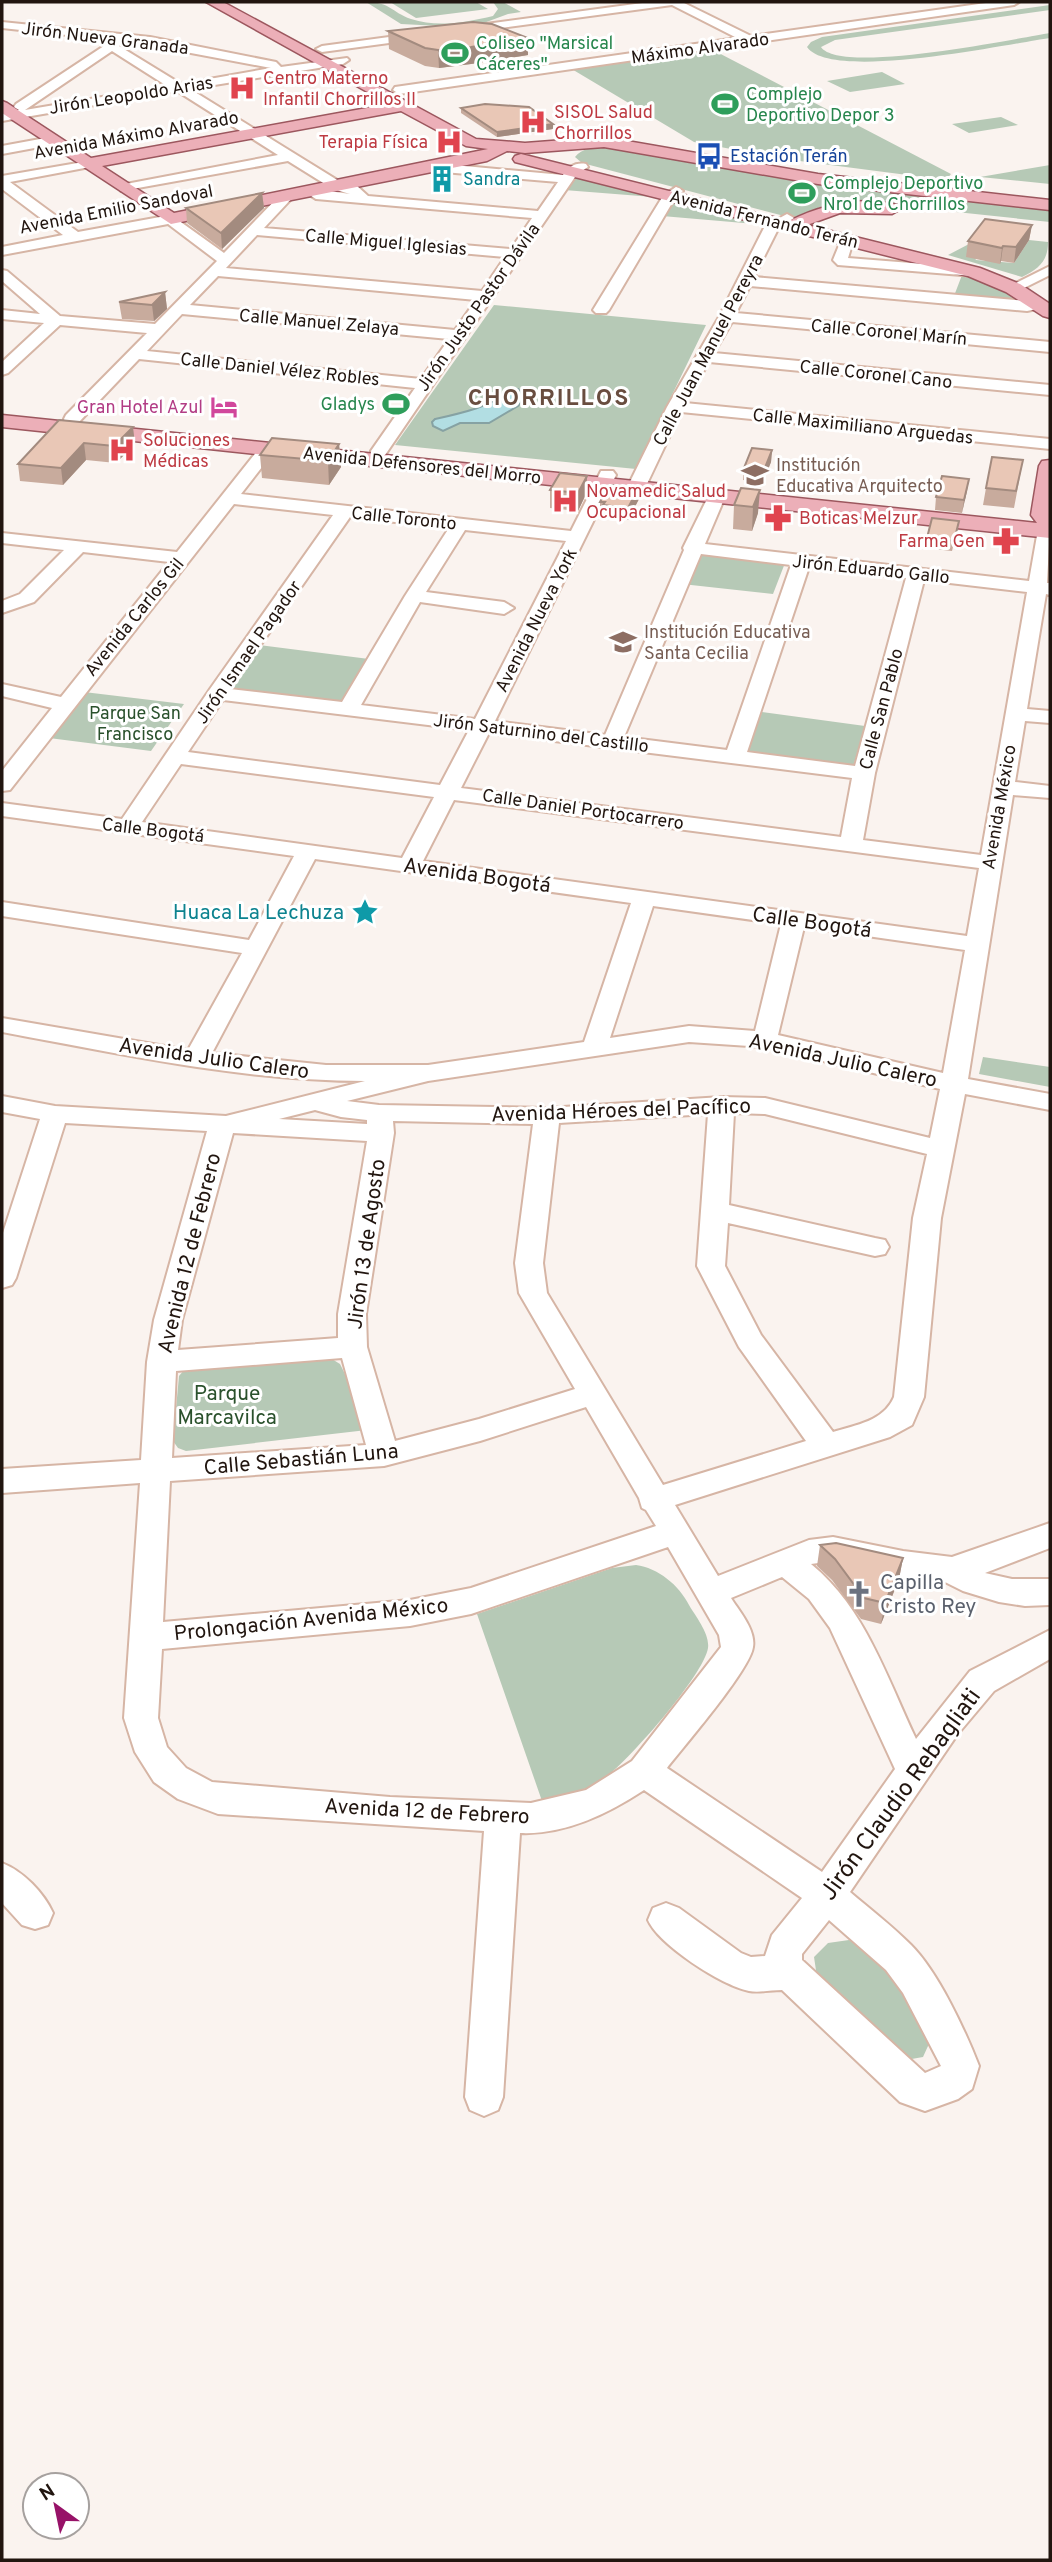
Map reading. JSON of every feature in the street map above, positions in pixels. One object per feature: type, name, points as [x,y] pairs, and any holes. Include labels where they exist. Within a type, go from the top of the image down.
[{"type":"main road","points":[[213,2],[323,56],[400,98],[482,134],[518,138],[621,134],[837,171],[1050,195]]},
{"type":"main road","points":[[235,2],[323,56],[343,60],[400,98]]},
{"type":"main road","name":"Avenida Máximo Alvarado","points":[[88,162],[254,133],[400,98]]},
{"type":"main road","name":"Avenida Fernando Terán","points":[[400,98],[472,143],[511,150],[573,172],[673,193],[980,268],[1018,287],[1047,306]]},
{"type":"main road","points":[[9,110],[51,141],[88,162],[171,219]]},
{"type":"main road","points":[[9,110],[88,157],[88,162]]},
{"type":"main road","name":"Avenida Emilio Sandoval","points":[[171,219],[487,156],[565,135]]},
{"type":"main road","points":[[511,150],[590,142],[613,144],[818,179],[1050,205]]},
{"type":"main road","points":[[573,172],[564,159],[564,153],[583,145],[613,144]]},
{"type":"main road","points":[[789,222],[838,207],[909,211]]},
{"type":"main road","name":"Avenida Fernando Terán","points":[[789,222],[974,272],[1018,287]]},
{"type":"main road","name":"Avenida Defensores del Morro","points":[[2,411],[379,451],[638,484],[1049,525]]},
{"type":"main road","name":"Avenida Defensores del Morro","points":[[2,421],[604,480]]},
{"type":"main road","points":[[1049,525],[1042,515],[1050,466]]},
{"type":"main road","name":"Avenida Defensores del Morro","points":[[638,484],[716,496],[1049,525]]},
{"type":"street","name":"Jirón Leopoldo Arias","points":[[9,110],[290,69],[323,56],[674,2]]},
{"type":"street","points":[[674,2],[750,40]]},
{"type":"street","name":"Máximo Alvarado","points":[[400,98],[750,40],[1014,2]]},
{"type":"street","name":"Jirón Nueva Granada","points":[[2,25],[150,40],[290,69]]},
{"type":"street","points":[[9,110],[125,37]]},
{"type":"street","points":[[113,47],[338,186],[352,189],[365,200]]},
{"type":"street","points":[[2,150],[51,141]]},
{"type":"street","points":[[126,188],[291,156]]},
{"type":"street","name":"Avenida Máximo Alvarado","points":[[2,181],[88,162]]},
{"type":"street","name":"Avenida Fernando Terán","points":[[432,167],[573,172]]},
{"type":"street","name":"Jirón Justo Pastor Dávila","points":[[379,451],[573,172]]},
{"type":"street","points":[[2,181],[75,237]]},
{"type":"street","points":[[313,191],[316,195],[542,215]]},
{"type":"street","points":[[601,310],[673,193]]},
{"type":"street","points":[[72,419],[159,329],[173,305],[193,295],[287,196]]},
{"type":"street","points":[[171,219],[221,266],[486,296]]},
{"type":"street","name":"Avenida Emilio Sandoval","points":[[2,251],[171,219]]},
{"type":"street","name":"Calle Juan Manuel Pereyra","points":[[638,484],[675,407],[727,317],[772,226],[789,222]]},
{"type":"street","name":"Calle Miguel Iglesias","points":[[255,231],[516,254]]},
{"type":"street","points":[[1018,287],[1050,270]]},
{"type":"street","points":[[2,274],[56,320]]},
{"type":"street","points":[[745,281],[1047,306]]},
{"type":"street","name":"Calle Manuel Zelaya","points":[[173,305],[459,335]]},
{"type":"street","points":[[75,321],[127,310]]},
{"type":"street","points":[[2,315],[159,329]]},
{"type":"street","name":"Calle Coronel Marín","points":[[727,317],[1050,347]]},
{"type":"street","points":[[2,370],[56,320]]},
{"type":"street","name":"Calle Daniel Vélez Robles","points":[[135,354],[426,384]]},
{"type":"street","name":"Calle Coronel Cano","points":[[703,357],[1050,390]]},
{"type":"street","name":"Calle Maximiliano Arguedas","points":[[675,407],[1050,444]]},
{"type":"street","name":"Avenida Carlos Gil","points":[[2,785],[268,449]]},
{"type":"street","name":"Avenida Nueva York","points":[[409,866],[578,537],[604,480]]},
{"type":"street","points":[[612,742],[716,496]]},
{"type":"street","name":"Calle Toronto","points":[[229,498],[578,537]]},
{"type":"street","name":"Jirón Ismael Pagador","points":[[128,827],[217,693],[345,511]]},
{"type":"street","points":[[348,710],[414,596],[460,524]]},
{"type":"street","name":"Avenida México","points":[[954,1084],[1015,714],[1043,588],[1049,525]]},
{"type":"street","points":[[2,538],[181,558]]},
{"type":"street","points":[[2,607],[27,598],[78,547]]},
{"type":"street","name":"Jirón Eduardo Gallo","points":[[692,548],[1043,588]]},
{"type":"street","points":[[735,757],[802,561]]},
{"type":"street","name":"Calle San Pablo","points":[[851,845],[864,773],[916,574]]},
{"type":"street","points":[[414,596],[504,608]]},
{"type":"street","points":[[2,690],[65,704]]},
{"type":"street","name":"Jirón Saturnino del Castillo","points":[[217,693],[864,773]]},
{"type":"street","points":[[1015,714],[1050,717]]},
{"type":"street","points":[[2,752],[31,748]]},
{"type":"street","name":"Calle Daniel Portocarrero","points":[[177,757],[990,863]]},
{"type":"street","points":[[1002,787],[1050,792]]},
{"type":"street","name":"Calle Bogotá","points":[[2,809],[306,850]]},
{"type":"street","points":[[196,1059],[257,948],[306,850]]},
{"type":"street","name":"Avenida Bogotá","points":[[306,850],[647,899]]},
{"type":"street","points":[[595,1046],[647,899]]},
{"type":"street","name":"Calle Bogotá","points":[[647,899],[975,944]]},
{"type":"street","points":[[2,909],[257,948]]},
{"type":"street","points":[[765,1039],[794,919]]},
{"type":"street","name":"Avenida Julio Calero","points":[[2,1025],[196,1059],[326,1073],[428,1073],[689,1034],[765,1039],[954,1084],[1050,1102]]},
{"type":"street","points":[[224,1062],[315,1101],[380,1123]]},
{"type":"street","name":"Avenida Julio Calero","points":[[222,1125],[428,1073]]},
{"type":"street","points":[[653,1500],[879,1429],[901,1417],[909,1397],[927,1218],[954,1084]]},
{"type":"street","name":"Avenida Héroes del Pacífico","points":[[2,1104],[55,1114],[222,1125],[380,1123],[722,1105],[765,1106],[942,1149]]},
{"type":"street","points":[[722,1105],[711,1266],[749,1340],[825,1444]]},
{"type":"street","points":[[2,1278],[55,1114]]},
{"type":"street","name":"Avenida 12 de Febrero","points":[[222,1125],[168,1320],[162,1362],[141,1718],[154,1757],[173,1777],[192,1790],[218,1799],[390,1812],[531,1818],[569,1811],[598,1801],[644,1771],[731,1661],[737,1647],[735,1633],[653,1500],[533,1293],[529,1263],[547,1116]]},
{"type":"street","name":"Jirón 13 de Agosto","points":[[380,1123],[352,1314],[353,1347],[384,1455]]},
{"type":"street","points":[[714,1210],[875,1247]]},
{"type":"street","points":[[162,1362],[353,1347]]},
{"type":"street","name":"Calle Sebastián Luna","points":[[2,1481],[384,1455],[480,1430],[593,1394]]},
{"type":"street","name":"Prolongación Avenida México","points":[[147,1637],[410,1613],[447,1606],[544,1578],[673,1532]]},
{"type":"street","points":[[711,1592],[809,1552],[833,1549],[903,1564],[952,1570],[990,1559],[1050,1535]]},
{"type":"street","points":[[786,1562],[820,1590],[843,1620],[914,1772]]},
{"type":"street","points":[[952,1570],[967,1580],[1002,1591],[1050,1592]]},
{"type":"street","name":"Jirón Claudio Rebagliati","points":[[789,1972],[783,1958],[785,1947],[827,1895],[945,1725],[982,1681],[1050,1643]]},
{"type":"street","points":[[644,1771],[827,1895],[890,1950],[916,1981],[953,2048],[960,2066],[958,2076],[944,2086],[925,2092],[914,2089],[789,1972],[750,1974],[728,1965],[666,1920]]},
{"type":"street","points":[[484,2097],[503,1817]]},
{"type":"street","points":[[2,1879],[35,1913]]},
{"type":"green space","points":[[366,2],[381,4],[421,22],[442,24],[493,16],[498,9],[493,2],[503,2],[521,12],[481,24],[440,26],[401,24]]},
{"type":"green space","points":[[390,2],[476,2],[488,9],[416,18]]},
{"type":"green space","points":[[1050,5],[1050,10],[835,40],[821,47],[835,55],[892,56],[929,53],[1050,33],[1050,38],[961,53],[883,61],[849,61],[823,57],[807,47],[822,37]]},
{"type":"green space","name":"Complejo Deportivo Depor 3","points":[[711,49],[951,174],[946,180],[784,159],[694,142],[570,68]]},
{"type":"green space","points":[[882,72],[905,84],[850,92],[827,81]]},
{"type":"green space","points":[[1001,117],[1018,125],[969,133],[952,124]]},
{"type":"green space","name":"Complejo Deportivo Nro1 de Chorrillos","points":[[621,147],[827,183],[1050,209],[1050,222],[861,202],[823,206],[792,218],[582,163],[575,157],[590,148]]},
{"type":"green space","points":[[1050,165],[1050,184],[980,177]]},
{"type":"green space","points":[[575,174],[666,198],[564,190]]},
{"type":"green space","points":[[672,199],[766,225],[662,216]]},
{"type":"green space","points":[[1029,240],[1048,242],[1048,249],[1041,264],[1022,277],[948,255],[969,244],[976,260],[1014,263]]},
{"type":"green space","points":[[962,275],[1004,290],[1025,303],[954,296]]},
{"type":"green space","points":[[494,305],[706,325],[636,469],[395,445]]},
{"type":"green space","points":[[695,553],[785,563],[773,594],[682,584]]},
{"type":"green space","points":[[259,645],[369,659],[341,703],[228,689]]},
{"type":"green space","name":"Parque San Francisco","points":[[84,692],[184,704],[151,751],[49,738]]},
{"type":"green space","points":[[762,712],[865,726],[853,767],[746,753]]},
{"type":"green space","points":[[983,1057],[1050,1067],[1050,1087],[979,1074]]},
{"type":"green space","name":"Parque Marcavilca","points":[[327,1356],[340,1364],[370,1424],[367,1430],[186,1451],[178,1448],[173,1441],[179,1376],[184,1370]]},
{"type":"green space","points":[[636,1565],[660,1574],[674,1584],[685,1598],[707,1637],[708,1648],[703,1661],[662,1718],[613,1771],[588,1788],[542,1801],[477,1614],[612,1568]]},
{"type":"green space","points":[[849,1940],[871,1947],[933,2035],[923,2057],[906,2060],[817,1977],[814,1957],[828,1943]]},
{"type":"water","points":[[511,389],[518,389],[525,398],[518,406],[489,423],[460,423],[443,431],[433,426],[435,419],[486,405]]},
{"type":"building","points":[[473,22],[492,24],[528,38],[438,50],[425,48],[388,31]]},
{"type":"building","name":"SISOL Salud Chorrillos","points":[[485,104],[529,107],[553,124],[497,132],[461,108]]},
{"type":"building","points":[[262,193],[221,233],[186,208]]},
{"type":"building","points":[[985,219],[1032,225],[1016,247],[1002,248],[968,241]]},
{"type":"building","points":[[165,292],[152,305],[119,302]]},
{"type":"building","points":[[59,420],[133,427],[114,446],[84,443],[61,468],[18,464]]},
{"type":"building","points":[[272,438],[339,444],[328,461],[260,455]]},
{"type":"building","points":[[752,448],[772,450],[764,470],[744,468]]},
{"type":"building","points":[[992,457],[1023,460],[1016,491],[986,488]]},
{"type":"building","points":[[560,473],[587,476],[578,493],[550,490]]},
{"type":"building","points":[[942,476],[969,479],[964,500],[936,497]]},
{"type":"building","points":[[609,485],[639,487],[628,508],[603,505],[605,502],[600,502]]},
{"type":"building","points":[[741,488],[760,490],[753,507],[734,505]]},
{"type":"building","points":[[932,518],[959,521],[954,541],[927,538]]},
{"type":"building","points":[[836,1543],[903,1558],[885,1603],[864,1598],[835,1559],[820,1545]]},
{"type":"place","name":"Coliseo \"Marsical Cáceres\"","points":[[455,53]]},
{"type":"place","name":"Centro Materno Infantil Chorrillos II","points":[[242,88]]},
{"type":"place","name":"Complejo Deportivo Depor 3","points":[[725,104]]},
{"type":"place","name":"SISOL Salud Chorrillos","points":[[533,122]]},
{"type":"place","name":"Terapia Física","points":[[449,142]]},
{"type":"place","name":"Estación Terán","points":[[709,156]]},
{"type":"place","name":"Sandra","points":[[442,179]]},
{"type":"place","name":"Complejo Deportivo Nro1 de Chorrillos","points":[[802,193]]},
{"type":"place","name":"Gladys","points":[[396,404]]},
{"type":"place","name":"Gran Hotel Azul","points":[[224,407]]},
{"type":"place","name":"Soluciones Médicas","points":[[122,450]]},
{"type":"place","name":"Institución Educativa Arquitecto","points":[[755,475]]},
{"type":"place","name":"Novamedic Salud Ocupacional","points":[[565,501]]},
{"type":"place","name":"Boticas Melzur","points":[[778,518]]},
{"type":"place","name":"Farma Gen","points":[[1006,541]]},
{"type":"place","name":"Institución Educativa Santa Cecilia","points":[[623,642]]},
{"type":"place","name":"Huaca La Lechuza","points":[[365,912]]},
{"type":"place","name":"Capilla Cristo Rey","points":[[859,1594]]},
{"type":"district","name":"CHORRILLOS","points":[[549,397]]}]
